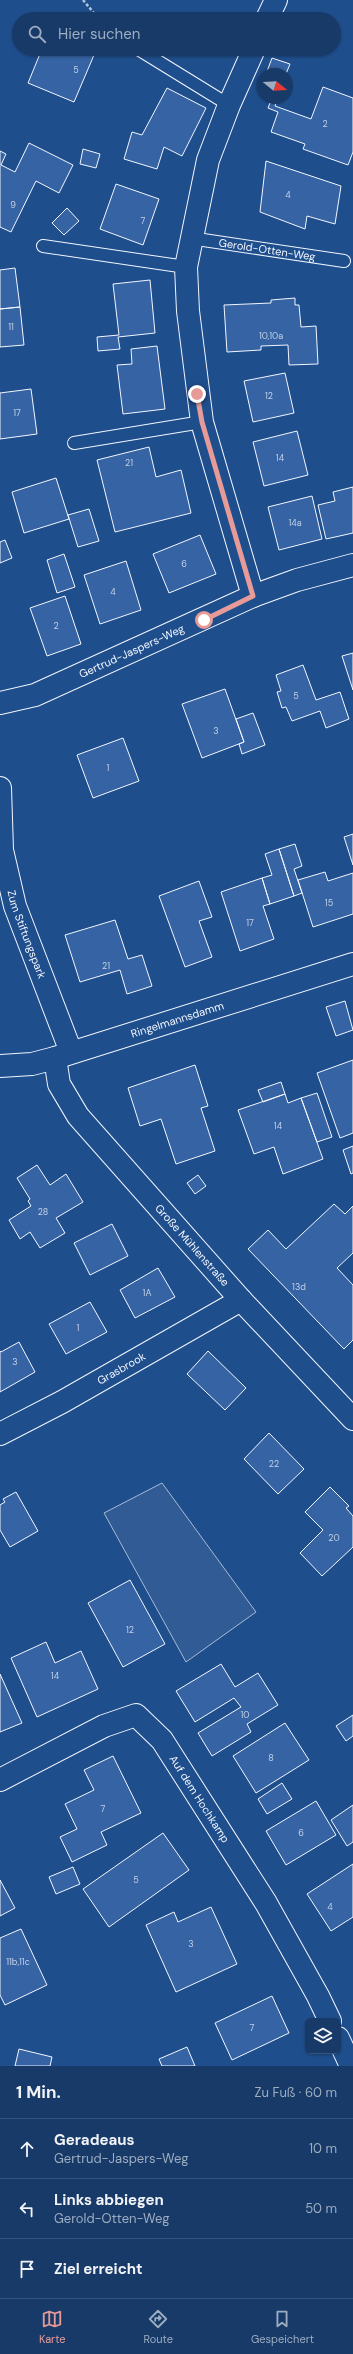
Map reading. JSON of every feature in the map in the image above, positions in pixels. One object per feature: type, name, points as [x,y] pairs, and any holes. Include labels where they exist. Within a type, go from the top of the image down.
[{"type":"street","points":[[270,12],[276,0]]},
{"type":"street","points":[[251,56],[229,105],[208,160],[190,238],[186,267],[188,311],[202,422],[253,596]]},
{"type":"street","name":"Gertrud-Jaspers-Weg","points":[[0,703],[35,695],[253,596],[297,580],[353,564]]},
{"type":"street","name":"Zum Stiftungspark","points":[[0,788],[2,850],[15,906],[63,1055]]},
{"type":"street","name":"Ringelmannsdamm","points":[[0,1066],[32,1064],[353,964]]},
{"type":"street","name":"Große Mühlenstraße","points":[[63,1055],[59,1084],[78,1116],[241,1300],[353,1419]]},
{"type":"street","name":"Grasbrook","points":[[0,1434],[62,1402],[241,1300]]},
{"type":"street","name":"Auf dem Hochkamp","points":[[0,1780],[104,1726],[136,1715],[162,1740],[266,1903],[318,1996],[329,2018]]},
{"type":"street","points":[[341,2044],[351,2066]]},
{"type":"lane","points":[[149,56],[229,105]]},
{"type":"lane","name":"Gerold-Otten-Weg","points":[[190,238],[344,261]]},
{"type":"lane","points":[[43,246],[186,267]]},
{"type":"lane","points":[[74,443],[202,422]]},
{"type":"path","points":[[84,0],[93,12]]},
{"type":"shaded area","points":[[162,1483],[256,1612],[186,1662],[104,1513]]},
{"type":"building","points":[[39,56],[94,56],[74,102],[28,83]]},
{"type":"building","points":[[272,58],[290,64],[288,68],[268,68]]},
{"type":"building","points":[[323,87],[353,98],[353,152],[348,165],[303,149],[305,144],[271,132],[278,112],[268,108],[270,104],[276,104],[275,106],[311,119]]},
{"type":"building","points":[[167,88],[206,108],[182,156],[164,147],[157,169],[124,159],[132,132],[142,135]]},
{"type":"building","points":[[29,143],[73,165],[59,193],[36,181],[11,232],[0,227],[0,151],[6,154],[1,165],[15,172]]},
{"type":"building","points":[[83,149],[100,154],[96,168],[80,164]]},
{"type":"building","points":[[266,161],[341,186],[335,224],[307,216],[305,229],[260,212]]},
{"type":"building","points":[[116,184],[159,199],[143,245],[100,229]]},
{"type":"building","points":[[67,208],[79,221],[64,235],[52,223]]},
{"type":"building","points":[[15,268],[20,307],[0,309],[0,270]]},
{"type":"building","points":[[150,280],[155,333],[118,337],[120,349],[98,351],[97,337],[119,335],[113,284]]},
{"type":"building","points":[[295,298],[295,305],[299,305],[301,327],[316,326],[318,364],[289,365],[288,345],[261,346],[261,350],[227,352],[224,305],[271,303],[271,300]]},
{"type":"building","points":[[20,307],[24,345],[0,347],[0,309]]},
{"type":"building","points":[[157,346],[165,409],[123,414],[117,365],[132,364],[131,349]]},
{"type":"building","points":[[285,373],[294,413],[253,422],[244,381]]},
{"type":"building","points":[[31,389],[37,434],[0,439],[0,393]]},
{"type":"building","points":[[297,431],[308,475],[264,486],[253,442]]},
{"type":"building","points":[[149,447],[156,477],[181,470],[191,513],[115,532],[97,460]]},
{"type":"building","points":[[56,478],[69,519],[24,533],[12,492]]},
{"type":"building","points":[[353,487],[353,533],[326,539],[318,505],[335,501],[333,492]]},
{"type":"building","points":[[312,496],[322,539],[279,550],[268,507]]},
{"type":"building","points":[[89,509],[99,541],[78,547],[68,515]]},
{"type":"building","points":[[200,535],[216,574],[169,593],[153,554]]},
{"type":"building","points":[[5,540],[12,558],[0,563],[0,542]]},
{"type":"building","points":[[64,554],[75,587],[57,593],[47,560]]},
{"type":"building","points":[[126,561],[141,610],[100,624],[84,575]]},
{"type":"building","points":[[65,596],[81,644],[47,656],[30,608]]},
{"type":"building","points":[[353,653],[353,690],[342,656]]},
{"type":"building","points":[[303,665],[316,700],[340,692],[349,719],[326,728],[320,711],[292,721],[286,707],[282,708],[277,692],[281,691],[276,675]]},
{"type":"building","points":[[225,689],[244,742],[202,758],[182,704]]},
{"type":"building","points":[[253,713],[265,745],[242,754],[239,744],[244,742],[236,719]]},
{"type":"building","points":[[123,738],[139,781],[93,798],[77,755]]},
{"type":"building","points":[[353,834],[353,865],[344,837]]},
{"type":"building","points":[[295,844],[302,866],[294,869],[302,893],[294,896],[279,849]]},
{"type":"building","points":[[279,849],[294,896],[270,904],[262,878],[272,875],[265,854]]},
{"type":"building","points":[[325,872],[328,881],[353,873],[353,914],[313,927],[298,880]]},
{"type":"building","points":[[262,878],[270,904],[263,906],[274,939],[240,951],[221,892]]},
{"type":"building","points":[[199,881],[212,917],[199,921],[212,957],[185,967],[159,896]]},
{"type":"building","points":[[115,920],[128,959],[142,955],[152,986],[127,994],[120,970],[80,982],[65,935]]},
{"type":"building","points":[[345,1001],[353,1030],[336,1036],[326,1007]]},
{"type":"building","points":[[353,1060],[353,1133],[340,1138],[317,1073]]},
{"type":"building","points":[[195,1065],[208,1106],[201,1108],[215,1151],[176,1164],[161,1119],[140,1126],[128,1088]]},
{"type":"building","points":[[281,1082],[285,1094],[263,1102],[258,1090]]},
{"type":"building","points":[[317,1093],[332,1137],[317,1142],[301,1098]]},
{"type":"building","points":[[285,1094],[288,1103],[301,1098],[323,1159],[283,1174],[274,1147],[254,1154],[238,1110]]},
{"type":"building","points":[[353,1146],[353,1173],[351,1174],[343,1150]]},
{"type":"building","points":[[37,1165],[50,1185],[66,1174],[83,1202],[56,1218],[65,1233],[40,1248],[30,1232],[20,1239],[9,1220],[31,1206],[28,1201],[30,1199],[17,1178]]},
{"type":"building","points":[[198,1175],[206,1186],[195,1194],[187,1183]]},
{"type":"building","points":[[334,1204],[345,1214],[353,1206],[353,1253],[337,1268],[353,1285],[353,1340],[344,1349],[248,1249],[268,1230],[286,1249]]},
{"type":"building","points":[[112,1224],[128,1256],[90,1275],[74,1243]]},
{"type":"building","points":[[158,1268],[175,1297],[135,1318],[120,1290]]},
{"type":"building","points":[[90,1302],[107,1332],[66,1354],[49,1324]]},
{"type":"building","points":[[19,1342],[35,1372],[0,1392],[0,1351],[1,1352]]},
{"type":"building","points":[[208,1351],[246,1388],[225,1410],[187,1374]]},
{"type":"building","points":[[269,1433],[304,1469],[278,1494],[244,1459]]},
{"type":"building","points":[[330,1487],[349,1506],[346,1508],[353,1516],[353,1547],[322,1576],[300,1553],[323,1530],[305,1512]]},
{"type":"building","points":[[16,1492],[38,1531],[10,1547],[0,1530],[0,1505],[5,1502],[3,1499]]},
{"type":"building","points":[[130,1580],[165,1644],[123,1667],[88,1603]]},
{"type":"building","points":[[46,1642],[55,1663],[81,1651],[98,1689],[37,1717],[11,1658]]},
{"type":"building","points":[[221,1664],[235,1687],[258,1673],[278,1705],[247,1724],[251,1732],[212,1756],[198,1733],[241,1707],[234,1698],[195,1722],[176,1691]]},
{"type":"building","points":[[0,1674],[22,1723],[0,1732]]},
{"type":"building","points":[[353,1715],[353,1736],[346,1741],[336,1726]]},
{"type":"building","points":[[285,1723],[309,1760],[256,1793],[233,1756]]},
{"type":"building","points":[[113,1756],[141,1813],[101,1832],[107,1845],[72,1862],[60,1837],[77,1829],[65,1804],[94,1790],[84,1770]]},
{"type":"building","points":[[282,1783],[292,1799],[267,1814],[258,1799]]},
{"type":"building","points":[[316,1801],[336,1835],[286,1865],[266,1831]]},
{"type":"building","points":[[353,1805],[353,1842],[347,1846],[331,1820]]},
{"type":"building","points":[[163,1833],[189,1870],[109,1927],[83,1889]]},
{"type":"building","points":[[353,1864],[353,1917],[331,1931],[307,1894]]},
{"type":"building","points":[[73,1867],[80,1884],[56,1894],[49,1877]]},
{"type":"building","points":[[0,1880],[15,1908],[0,1916]]},
{"type":"building","points":[[211,1907],[237,1964],[176,1992],[146,1925],[174,1912],[178,1922]]},
{"type":"building","points":[[21,1929],[47,1985],[5,2005],[0,1995],[0,1938]]},
{"type":"building","points":[[272,1996],[289,2033],[232,2060],[215,2023]]},
{"type":"building","points":[[187,2047],[195,2066],[162,2066],[159,2059]]},
{"type":"building","points":[[19,2049],[52,2057],[50,2066],[15,2066]]},
{"type":"route","points":[[197,394],[202,422],[253,596],[204,620]]}]
